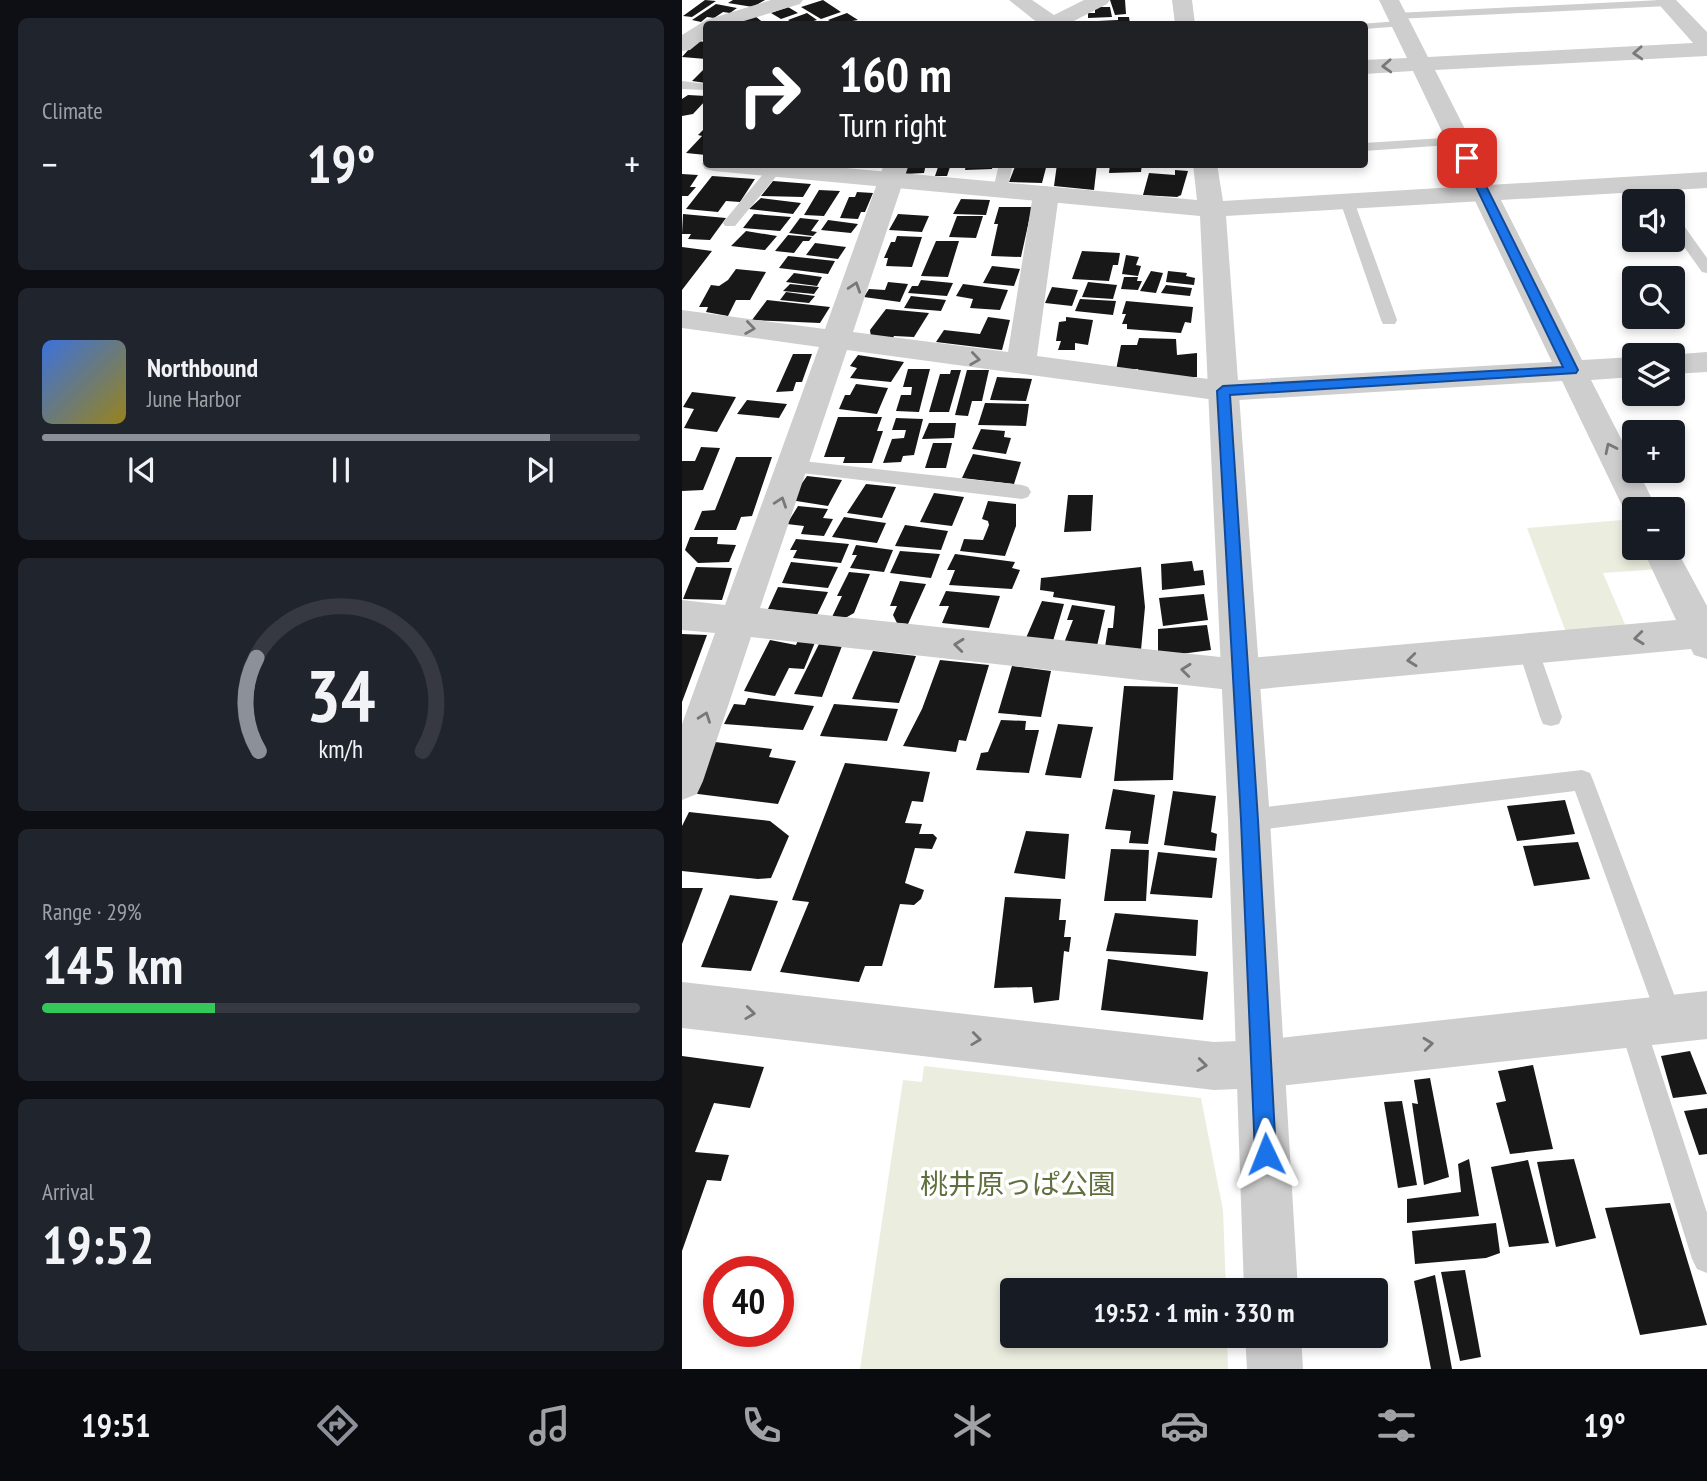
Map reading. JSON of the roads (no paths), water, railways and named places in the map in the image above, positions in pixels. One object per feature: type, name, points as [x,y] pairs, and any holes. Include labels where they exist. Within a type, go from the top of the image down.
[{"type":"street","points":[[720,21],[793,0]]},
{"type":"street","points":[[1019,0],[1049,21]]},
{"type":"street","points":[[1059,21],[1100,0]]},
{"type":"street","points":[[1182,0],[1185,21]]},
{"type":"street","points":[[1667,1],[1706,47]]},
{"type":"street","points":[[1395,13],[1634,497]]},
{"type":"street","points":[[682,46],[702,26]]},
{"type":"street","points":[[1368,67],[1706,47]]},
{"type":"street","points":[[751,168],[894,172],[1000,190],[1212,209],[1484,193],[1622,192]]},
{"type":"street","points":[[1206,168],[1212,209],[1249,820],[1271,1278]]},
{"type":"street","points":[[682,781],[838,340],[894,172]]},
{"type":"street","points":[[1667,189],[1706,180]]},
{"type":"street","points":[[1022,366],[1046,194]]},
{"type":"street","points":[[682,318],[1022,366],[1223,391],[1622,368]]},
{"type":"street","points":[[1685,363],[1706,362]]},
{"type":"street","points":[[682,615],[1239,675],[1705,636],[1665,560]]},
{"type":"street","points":[[682,1005],[1215,1066],[1262,1064],[1669,1018]]},
{"type":"street","points":[[1274,1348],[1275,1369]]},
{"type":"lane","points":[[1368,24],[1395,13],[1508,5],[1667,1]]},
{"type":"lane","points":[[682,85],[703,87]]},
{"type":"lane","points":[[1368,147],[1459,141]]},
{"type":"lane","points":[[1000,190],[1005,168]]},
{"type":"lane","points":[[730,223],[774,170]]},
{"type":"lane","points":[[1347,201],[1389,320]]},
{"type":"lane","points":[[1685,238],[1706,269]]},
{"type":"lane","points":[[793,467],[1022,492]]},
{"type":"lane","points":[[1528,649],[1551,717]]},
{"type":"lane","points":[[1249,820],[1582,780],[1669,1018],[1706,1259]]},
{"type":"park label","name":"桃井原っぱ公園","points":[[1018,1183]]}]
